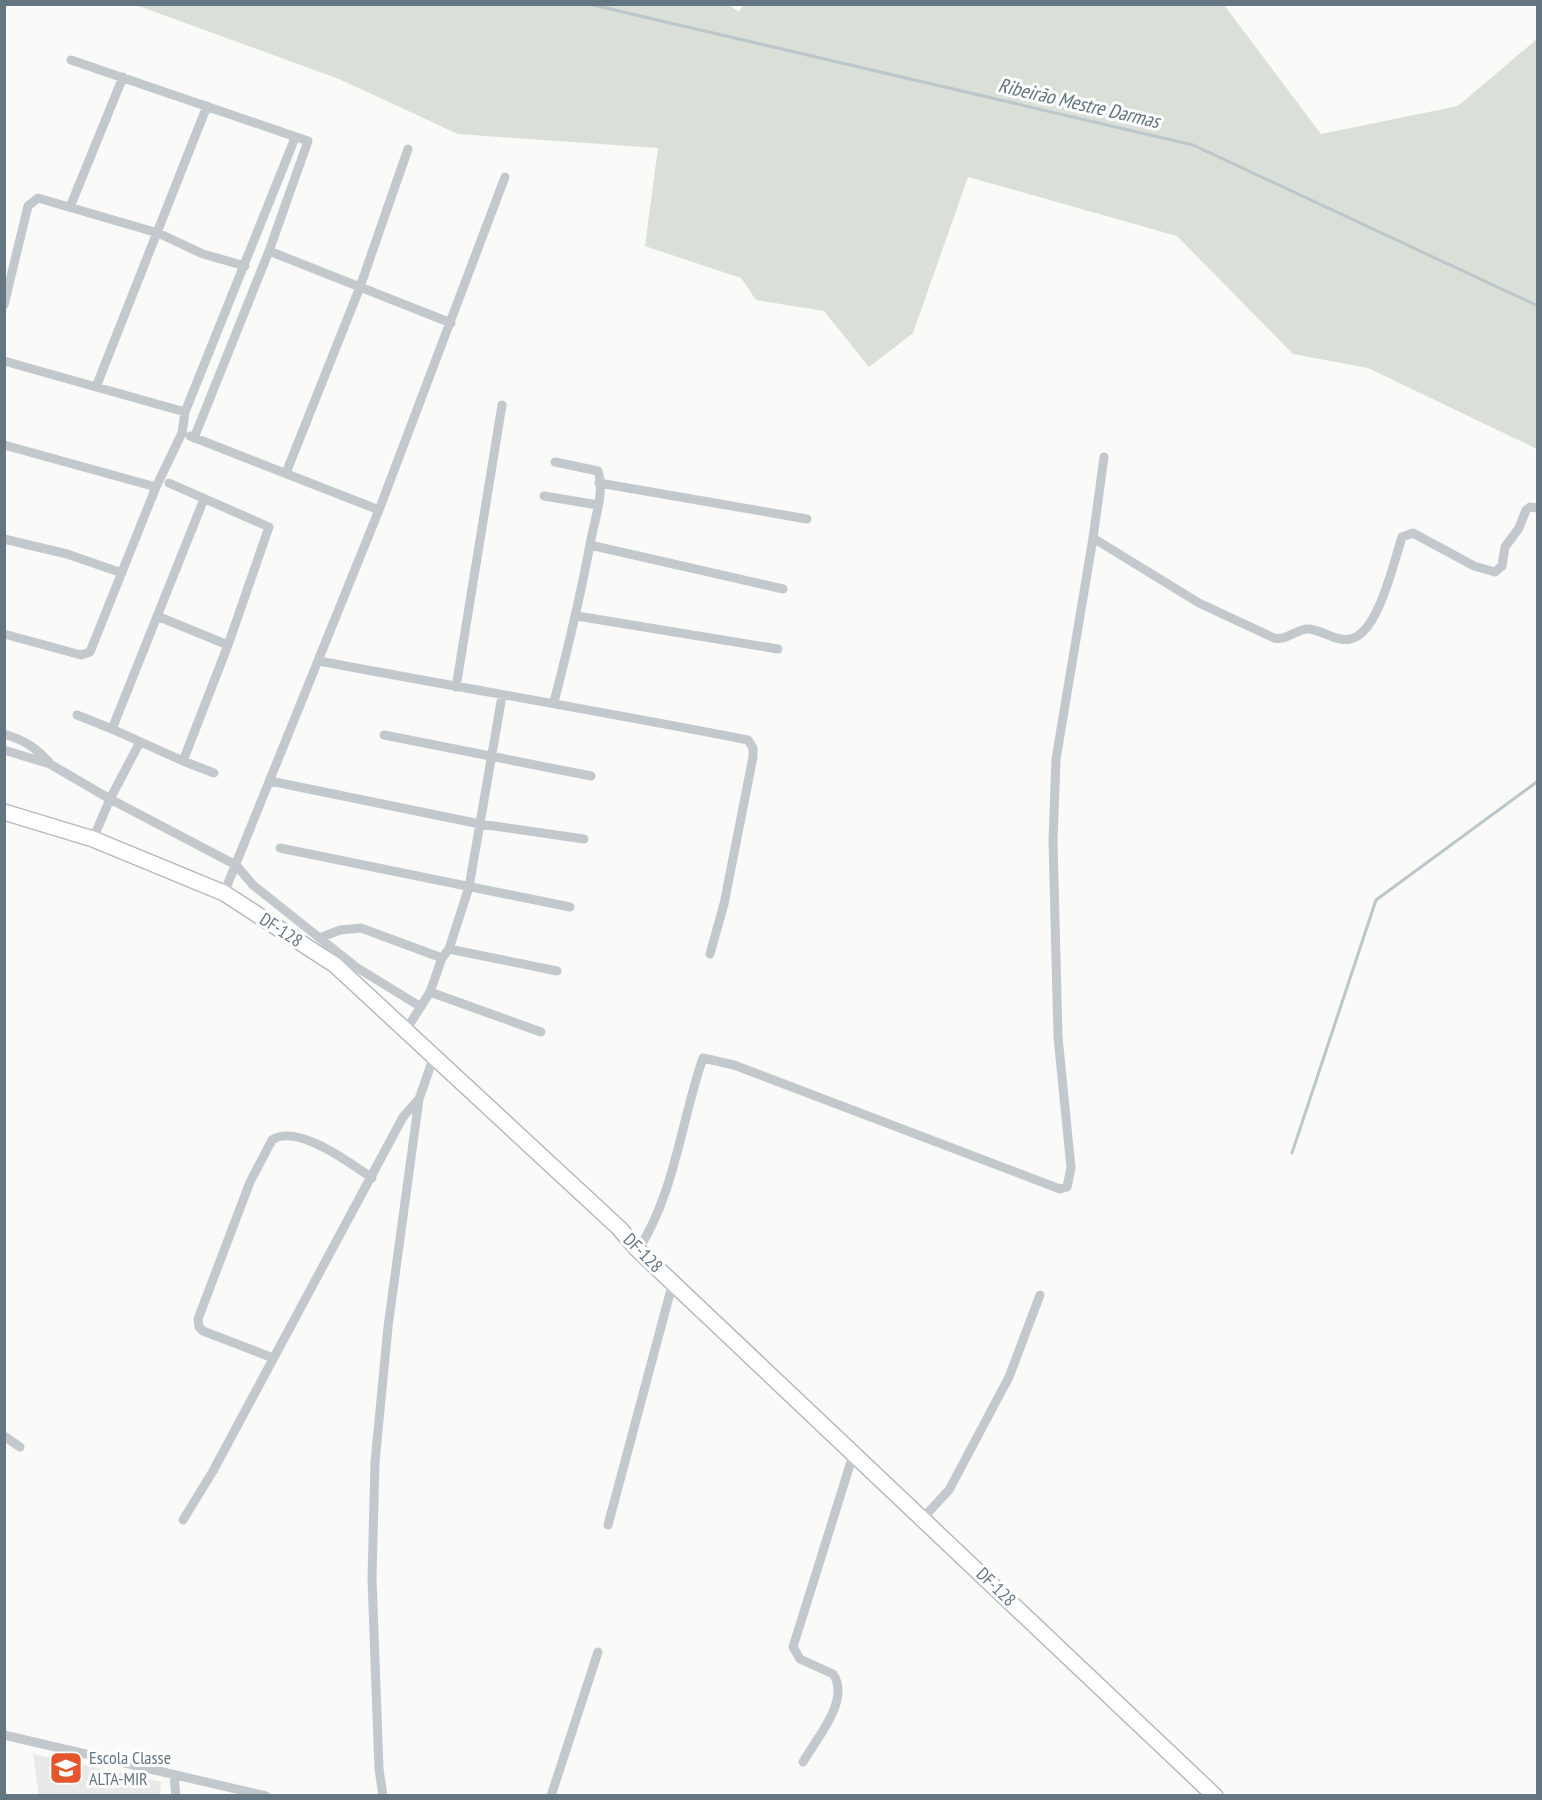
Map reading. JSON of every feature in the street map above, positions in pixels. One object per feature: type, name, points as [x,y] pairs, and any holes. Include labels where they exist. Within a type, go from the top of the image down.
[{"type":"main road","name":"DF-128","points":[[4,812],[93,839],[224,893],[335,965],[619,1228],[638,1250],[1215,1796]]},
{"type":"street","points":[[71,60],[308,141],[269,250],[194,438]]},
{"type":"street","points":[[70,207],[123,78]]},
{"type":"street","points":[[96,387],[207,106]]},
{"type":"street","points":[[4,634],[86,655],[156,487],[182,433],[185,412],[295,138]]},
{"type":"street","points":[[286,473],[360,287],[408,149]]},
{"type":"street","points":[[224,893],[380,510],[505,177]]},
{"type":"street","points":[[4,305],[28,206],[38,198],[158,233],[203,254],[245,266]]},
{"type":"street","points":[[269,250],[451,322]]},
{"type":"street","points":[[4,361],[185,412]]},
{"type":"street","points":[[456,687],[502,405]]},
{"type":"street","points":[[182,433],[380,510]]},
{"type":"street","points":[[4,445],[156,487]]},
{"type":"street","points":[[638,1250],[652,1228],[665,1193],[703,1058],[734,1065],[1060,1189],[1067,1187],[1071,1168],[1058,1037],[1053,842],[1056,759],[1093,538],[1104,457]]},
{"type":"street","points":[[554,702],[577,616],[598,505],[599,483],[598,471],[555,462]]},
{"type":"street","points":[[169,483],[269,527],[228,645],[183,761]]},
{"type":"street","points":[[599,483],[807,519]]},
{"type":"street","points":[[544,496],[598,505]]},
{"type":"street","points":[[112,729],[204,499]]},
{"type":"street","points":[[1093,538],[1199,603],[1274,638],[1281,639],[1311,629],[1347,640],[1356,638],[1365,630],[1377,611],[1402,537],[1413,533],[1474,566],[1495,572],[1502,566],[1505,547],[1519,528],[1526,510],[1538,508]]},
{"type":"street","points":[[4,539],[67,554],[122,573]]},
{"type":"street","points":[[590,545],[783,589]]},
{"type":"street","points":[[157,616],[228,645]]},
{"type":"street","points":[[577,616],[778,649]]},
{"type":"street","points":[[319,661],[502,696],[554,702],[748,740],[753,748],[724,904],[710,954]]},
{"type":"street","points":[[406,1030],[430,993],[442,958],[449,949],[469,887],[502,696]]},
{"type":"street","points":[[77,715],[214,773]]},
{"type":"street","points":[[4,734],[22,739],[36,748],[50,764]]},
{"type":"street","points":[[384,735],[591,776]]},
{"type":"street","points":[[93,839],[110,799],[140,742]]},
{"type":"street","points":[[4,750],[50,764],[110,799],[236,866],[253,885],[322,937],[356,967],[421,1006]]},
{"type":"street","points":[[270,781],[480,824],[584,839]]},
{"type":"street","points":[[280,848],[570,907]]},
{"type":"street","points":[[322,937],[340,930],[361,928],[442,958]]},
{"type":"street","points":[[449,949],[557,970]]},
{"type":"street","points":[[430,993],[541,1032]]},
{"type":"street","points":[[383,1796],[379,1769],[372,1579],[375,1462],[388,1327],[419,1099],[434,1056]]},
{"type":"street","points":[[183,1520],[213,1471],[403,1117],[419,1099]]},
{"type":"street","points":[[273,1358],[203,1331],[199,1327],[198,1319],[250,1182],[272,1140],[287,1134],[335,1152],[372,1178]]},
{"type":"street","points":[[608,1525],[673,1282]]},
{"type":"street","points":[[923,1518],[949,1490],[1009,1377],[1040,1295]]},
{"type":"street","points":[[4,1436],[20,1447]]},
{"type":"street","points":[[803,1762],[831,1714],[840,1691],[833,1674],[800,1659],[793,1647],[854,1452]]},
{"type":"street","points":[[551,1796],[598,1652]]},
{"type":"street","points":[[4,1735],[266,1796]]},
{"type":"street","points":[[174,1776],[176,1796]]},
{"type":"shaded area","points":[[744,4],[1224,5],[1321,134],[1458,106],[1537,39],[1537,449],[1368,368],[1293,354],[1177,236],[968,177],[913,333],[869,367],[824,311],[756,300],[741,278],[645,246],[658,148],[458,134],[339,79],[136,5],[729,5],[739,12]]},
{"type":"shaded area","name":"Escola Classe ALTA-MIR","points":[[33,1754],[161,1782],[160,1795],[39,1795]]},
{"type":"waterway","name":"Ribeirão Mestre Darmas","points":[[589,4],[1193,145],[1538,306]]},
{"type":"waterway","points":[[1292,1153],[1376,900],[1538,781]]},
{"type":"place","name":"Escola Classe ALTA-MIR","points":[[66,1768]]}]
